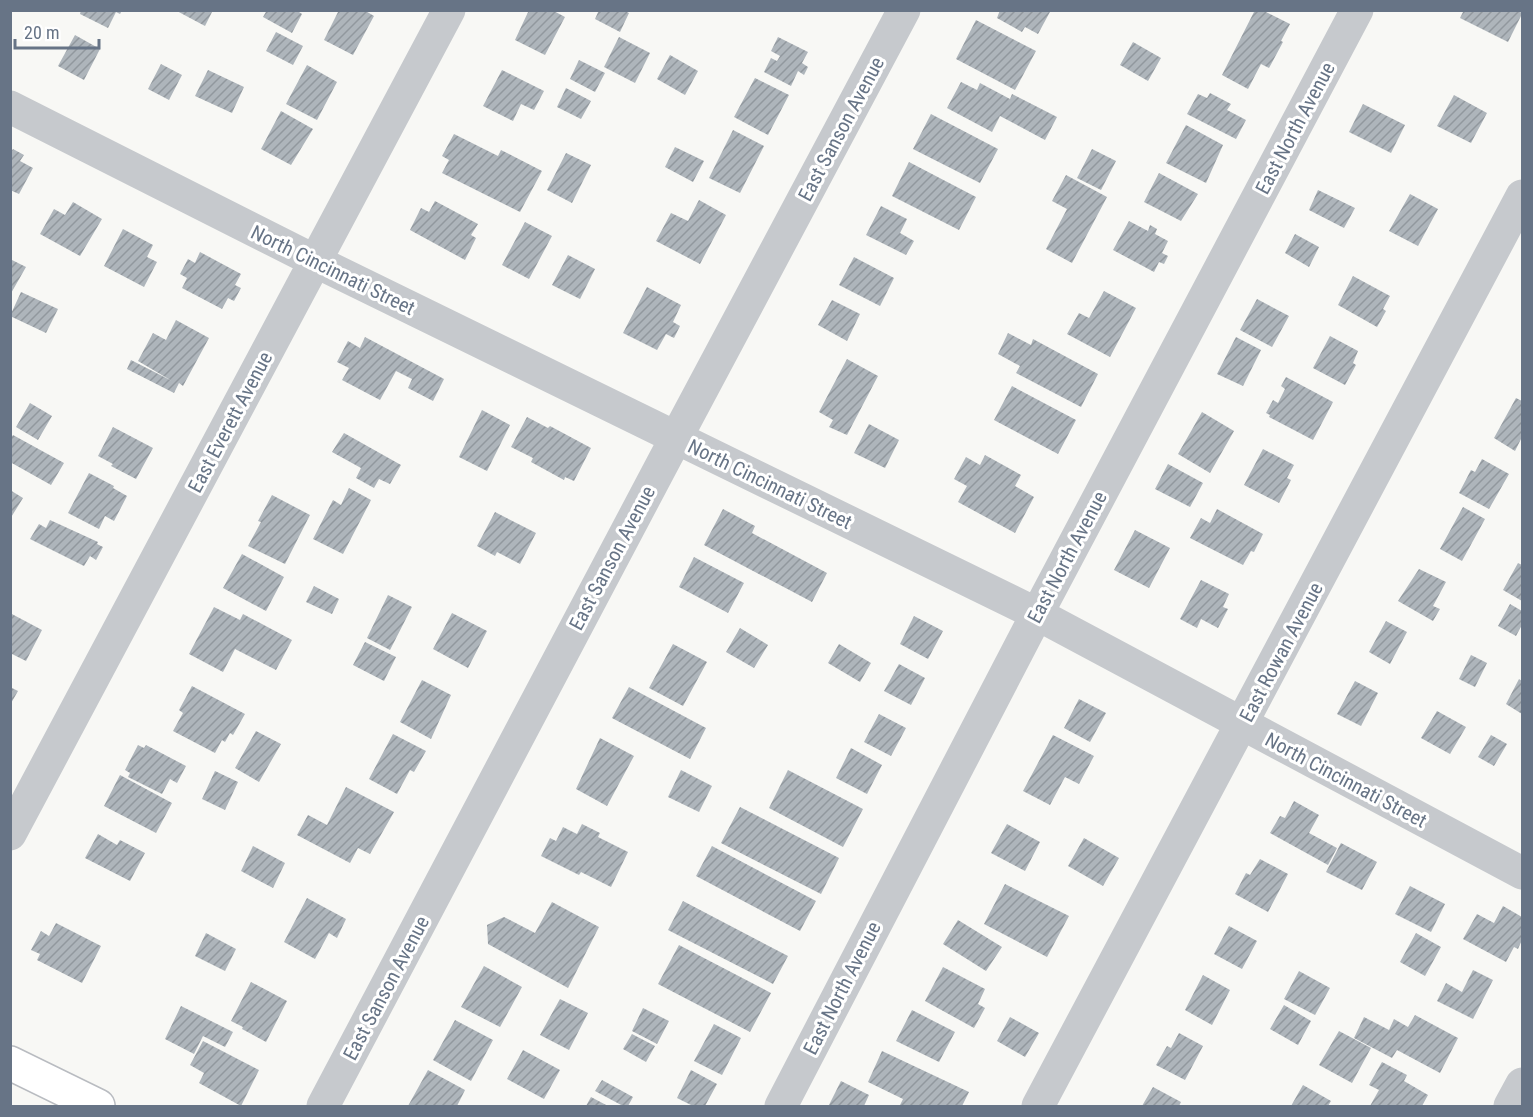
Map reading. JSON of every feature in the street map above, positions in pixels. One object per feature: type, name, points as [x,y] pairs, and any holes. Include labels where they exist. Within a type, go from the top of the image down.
[{"type":"main road","points":[[10,1063],[98,1107]]},
{"type":"street","name":"East Everett Avenue","points":[[10,834],[449,10]]},
{"type":"street","name":"East Sanson Avenue","points":[[323,1107],[904,10]]},
{"type":"street","name":"East North Avenue","points":[[781,1107],[1036,614],[1357,10]]},
{"type":"street","name":"North Cincinnati Street","points":[[10,107],[315,261],[1036,614],[1522,873]]},
{"type":"street","name":"East Rowan Avenue","points":[[1038,1107],[1522,196]]},
{"type":"street","points":[[1510,1107],[1522,1084]]},
{"type":"building","points":[[81,10],[122,10],[120,14],[116,12],[108,28],[80,14]]},
{"type":"building","points":[[175,10],[213,10],[205,26]]},
{"type":"building","points":[[267,10],[296,10],[302,14],[292,33],[263,17]]},
{"type":"building","points":[[339,10],[364,10],[374,16],[353,55],[324,40]]},
{"type":"building","points":[[529,10],[552,10],[565,17],[545,55],[515,40]]},
{"type":"building","points":[[599,10],[623,10],[629,13],[620,32],[595,19]]},
{"type":"building","points":[[1000,10],[1051,10],[1038,34],[1025,27],[1022,32],[997,18]]},
{"type":"building","points":[[1255,10],[1262,10],[1290,24],[1269,68],[1261,64],[1248,89],[1222,75]]},
{"type":"building","points":[[1464,10],[1519,10],[1522,14],[1508,42],[1460,18]]},
{"type":"building","points":[[976,20],[1036,51],[1015,90],[956,59]]},
{"type":"building","points":[[276,32],[303,46],[293,65],[266,51]]},
{"type":"building","points":[[75,35],[100,49],[84,80],[58,66]]},
{"type":"building","points":[[619,37],[650,53],[635,83],[604,67]]},
{"type":"building","points":[[778,37],[808,52],[802,63],[808,67],[804,75],[798,71],[791,86],[764,72],[771,58],[777,61],[780,56],[771,51]]},
{"type":"building","points":[[1133,42],[1161,58],[1148,81],[1120,65]]},
{"type":"building","points":[[670,55],[698,71],[685,95],[657,79]]},
{"type":"building","points":[[579,60],[605,73],[595,92],[570,79]]},
{"type":"building","points":[[161,64],[182,75],[169,100],[148,89]]},
{"type":"building","points":[[307,65],[337,82],[317,120],[286,104]]},
{"type":"building","points":[[208,70],[244,87],[232,113],[195,96]]},
{"type":"building","points":[[502,70],[544,91],[534,110],[521,104],[513,121],[483,106]]},
{"type":"building","points":[[755,78],[789,95],[768,135],[734,117]]},
{"type":"building","points":[[961,82],[977,90],[980,83],[1010,99],[1012,94],[1057,117],[1045,140],[1000,116],[992,132],[947,108]]},
{"type":"building","points":[[566,88],[591,101],[581,119],[557,107]]},
{"type":"building","points":[[1210,93],[1231,104],[1227,110],[1246,120],[1236,139],[1187,114],[1198,94],[1207,98]]},
{"type":"building","points":[[1454,95],[1487,113],[1471,143],[1437,126]]},
{"type":"building","points":[[1363,104],[1405,125],[1391,153],[1349,132]]},
{"type":"building","points":[[281,111],[313,129],[291,165],[261,149]]},
{"type":"building","points":[[931,114],[998,149],[980,183],[913,149]]},
{"type":"building","points":[[1186,125],[1223,145],[1206,183],[1166,163]]},
{"type":"building","points":[[733,130],[764,146],[740,193],[709,178]]},
{"type":"building","points":[[454,134],[498,156],[501,150],[542,171],[520,212],[442,173],[449,160],[442,156]]},
{"type":"building","points":[[675,147],[704,161],[693,182],[665,167]]},
{"type":"building","points":[[13,149],[24,155],[20,161],[33,168],[19,194],[10,190],[10,153]]},
{"type":"building","points":[[1092,149],[1116,161],[1101,190],[1077,178]]},
{"type":"building","points":[[566,153],[591,165],[572,203],[547,190]]},
{"type":"building","points":[[909,162],[976,197],[959,230],[892,196]]},
{"type":"building","points":[[1159,173],[1198,194],[1181,221],[1144,202]]},
{"type":"building","points":[[1066,175],[1107,197],[1072,263],[1046,249],[1067,209],[1052,201]]},
{"type":"building","points":[[1318,190],[1355,208],[1344,228],[1309,210]]},
{"type":"building","points":[[1410,194],[1438,209],[1418,246],[1389,231]]},
{"type":"building","points":[[699,200],[726,215],[700,264],[656,241],[671,213],[688,221]]},
{"type":"building","points":[[435,201],[478,224],[471,235],[476,238],[465,260],[410,230],[421,208],[429,212]]},
{"type":"building","points":[[73,202],[102,219],[80,256],[40,234],[54,209],[65,215]]},
{"type":"building","points":[[881,206],[907,219],[900,233],[914,241],[906,255],[866,235]]},
{"type":"building","points":[[1129,221],[1148,231],[1150,225],[1157,229],[1155,234],[1168,241],[1162,253],[1168,256],[1164,264],[1159,262],[1154,272],[1113,250]]},
{"type":"building","points":[[525,222],[552,236],[529,279],[502,265]]},
{"type":"building","points":[[123,229],[153,245],[147,257],[157,262],[144,287],[104,266]]},
{"type":"building","points":[[1295,234],[1319,247],[1309,267],[1285,253]]},
{"type":"building","points":[[200,252],[241,274],[235,285],[241,288],[234,301],[228,298],[222,309],[182,288],[187,278],[180,274],[188,259],[195,263]]},
{"type":"building","points":[[568,255],[595,269],[580,299],[552,285]]},
{"type":"building","points":[[854,257],[894,278],[880,306],[839,285]]},
{"type":"building","points":[[10,259],[26,267],[10,295]]},
{"type":"building","points":[[1353,276],[1390,296],[1383,309],[1386,311],[1377,327],[1338,305]]},
{"type":"building","points":[[647,287],[681,305],[673,322],[680,326],[674,338],[666,334],[657,350],[623,333]]},
{"type":"building","points":[[1104,291],[1136,308],[1110,357],[1067,334],[1079,313],[1089,318]]},
{"type":"building","points":[[21,292],[58,309],[46,333],[10,316]]},
{"type":"building","points":[[1257,299],[1289,316],[1272,347],[1240,330]]},
{"type":"building","points":[[832,300],[860,314],[847,341],[818,325]]},
{"type":"building","points":[[176,320],[209,338],[183,386],[179,383],[174,393],[127,369],[131,360],[172,381],[138,361],[153,333],[166,340]]},
{"type":"building","points":[[1008,333],[1031,345],[1033,339],[1098,374],[1081,407],[1016,373],[1020,366],[998,354]]},
{"type":"building","points":[[1330,336],[1358,351],[1353,363],[1356,365],[1345,385],[1313,368]]},
{"type":"building","points":[[365,337],[444,379],[433,401],[408,388],[412,379],[396,371],[380,400],[342,380],[349,368],[337,362],[348,341],[360,348]]},
{"type":"building","points":[[1236,337],[1261,350],[1243,386],[1217,374]]},
{"type":"building","points":[[847,359],[878,376],[847,435],[829,427],[833,420],[819,412]]},
{"type":"building","points":[[1286,377],[1333,402],[1313,440],[1269,417],[1270,415],[1266,413],[1273,400],[1278,403],[1285,389],[1281,386]]},
{"type":"building","points":[[1012,386],[1076,420],[1058,454],[994,420]]},
{"type":"building","points":[[1516,398],[1522,401],[1522,437],[1515,451],[1494,438]]},
{"type":"building","points":[[30,403],[52,416],[38,440],[16,427]]},
{"type":"building","points":[[482,410],[510,425],[487,471],[459,457]]},
{"type":"building","points":[[1202,412],[1234,431],[1210,473],[1178,454]]},
{"type":"building","points":[[527,417],[548,428],[550,426],[591,448],[574,481],[565,477],[564,480],[531,462],[533,458],[511,447]]},
{"type":"building","points":[[869,424],[899,440],[885,468],[854,453]]},
{"type":"building","points":[[113,427],[153,448],[136,479],[111,466],[113,464],[98,456]]},
{"type":"building","points":[[344,433],[401,465],[390,484],[379,479],[374,488],[356,478],[361,468],[332,452]]},
{"type":"building","points":[[13,435],[64,463],[51,485],[10,462],[10,439]]},
{"type":"building","points":[[1263,449],[1294,465],[1287,478],[1291,480],[1279,503],[1244,485]]},
{"type":"building","points":[[985,455],[1021,475],[1015,486],[1034,497],[1015,533],[958,502],[967,486],[954,479],[966,457],[980,465]]},
{"type":"building","points":[[1482,459],[1509,474],[1489,509],[1459,493],[1471,470],[1475,472]]},
{"type":"building","points":[[1168,464],[1203,483],[1190,507],[1155,489]]},
{"type":"building","points":[[89,473],[114,486],[113,488],[127,496],[114,521],[105,516],[99,529],[68,513]]},
{"type":"building","points":[[349,488],[371,500],[343,554],[313,539],[333,500],[341,505]]},
{"type":"building","points":[[10,490],[23,498],[10,519]]},
{"type":"building","points":[[272,495],[310,515],[285,564],[248,546]]},
{"type":"building","points":[[1463,507],[1485,519],[1462,561],[1440,549]]},
{"type":"building","points":[[723,509],[755,526],[752,533],[827,573],[812,602],[704,545]]},
{"type":"building","points":[[1217,509],[1263,534],[1254,552],[1251,551],[1243,565],[1190,538],[1201,518],[1210,523]]},
{"type":"building","points":[[495,512],[536,533],[520,564],[497,552],[495,556],[477,546]]},
{"type":"building","points":[[50,520],[98,542],[97,544],[103,547],[96,560],[90,556],[84,566],[30,539],[39,524],[46,528]]},
{"type":"building","points":[[1135,530],[1170,548],[1149,588],[1114,570]]},
{"type":"building","points":[[242,554],[284,577],[266,611],[223,588]]},
{"type":"building","points":[[694,557],[744,583],[728,613],[679,587]]},
{"type":"building","points":[[1518,563],[1522,565],[1522,601],[1503,590]]},
{"type":"building","points":[[1419,569],[1446,582],[1433,606],[1440,609],[1433,621],[1398,601]]},
{"type":"building","points":[[1201,580],[1229,594],[1223,607],[1228,609],[1218,628],[1201,619],[1197,628],[1180,619]]},
{"type":"building","points":[[314,586],[339,599],[332,614],[306,602]]},
{"type":"building","points":[[388,595],[412,607],[390,650],[367,638]]},
{"type":"building","points":[[1510,604],[1522,611],[1522,625],[1516,636],[1498,626]]},
{"type":"building","points":[[214,607],[240,620],[243,614],[292,640],[276,670],[235,649],[223,672],[189,654]]},
{"type":"building","points":[[10,613],[42,630],[26,661],[10,653]]},
{"type":"building","points":[[452,613],[487,631],[468,668],[433,649]]},
{"type":"building","points":[[914,616],[943,631],[928,659],[900,644]]},
{"type":"building","points":[[1386,621],[1407,632],[1390,664],[1369,652]]},
{"type":"building","points":[[740,628],[768,645],[754,668],[726,652]]},
{"type":"building","points":[[365,642],[396,657],[384,681],[353,665]]},
{"type":"building","points":[[673,644],[707,662],[683,706],[649,688]]},
{"type":"building","points":[[839,644],[871,663],[860,682],[828,663]]},
{"type":"building","points":[[1471,655],[1487,663],[1475,687],[1459,679]]},
{"type":"building","points":[[899,664],[925,678],[911,705],[884,691]]},
{"type":"building","points":[[1519,679],[1522,681],[1522,714],[1506,704]]},
{"type":"building","points":[[422,680],[451,695],[431,739],[400,722]]},
{"type":"building","points":[[1355,681],[1378,693],[1361,726],[1337,714]]},
{"type":"building","points":[[192,686],[245,714],[233,735],[230,733],[225,742],[222,740],[215,753],[173,731],[183,713],[179,710]]},
{"type":"building","points":[[10,687],[18,691],[10,705]]},
{"type":"building","points":[[629,687],[706,728],[690,759],[612,718]]},
{"type":"building","points":[[1079,699],[1106,713],[1090,742],[1064,728]]},
{"type":"building","points":[[1437,711],[1466,727],[1450,754],[1421,738]]},
{"type":"building","points":[[879,714],[906,728],[891,756],[864,742]]},
{"type":"building","points":[[256,731],[281,744],[259,782],[235,768]]},
{"type":"building","points":[[393,734],[426,751],[414,772],[410,770],[397,794],[369,779]]},
{"type":"building","points":[[1053,735],[1094,756],[1079,784],[1065,777],[1050,805],[1023,791]]},
{"type":"building","points":[[1491,735],[1507,744],[1494,766],[1478,757]]},
{"type":"building","points":[[600,738],[634,756],[607,806],[576,789]]},
{"type":"building","points":[[138,745],[144,748],[146,745],[186,766],[177,783],[170,779],[162,794],[128,777],[130,773],[125,770]]},
{"type":"building","points":[[851,748],[882,765],[867,794],[836,778]]},
{"type":"building","points":[[681,770],[712,786],[699,812],[668,797]]},
{"type":"building","points":[[788,770],[863,809],[843,847],[769,808]]},
{"type":"building","points":[[215,771],[238,782],[225,810],[202,799]]},
{"type":"building","points":[[120,775],[172,803],[156,833],[104,806]]},
{"type":"building","points":[[346,787],[394,812],[370,854],[358,848],[350,863],[297,835],[308,815],[327,825]]},
{"type":"building","points":[[1294,801],[1319,815],[1309,833],[1337,848],[1328,865],[1270,833],[1280,816],[1285,818]]},
{"type":"building","points":[[740,807],[839,858],[821,894],[721,843]]},
{"type":"building","points":[[582,824],[600,833],[598,837],[628,852],[611,887],[581,872],[579,875],[541,856],[550,838],[556,841],[563,827],[577,834]]},
{"type":"building","points":[[1007,824],[1040,842],[1025,871],[991,853]]},
{"type":"building","points":[[98,834],[117,845],[120,840],[145,853],[130,881],[85,858]]},
{"type":"building","points":[[1084,838],[1119,858],[1103,886],[1068,866]]},
{"type":"building","points":[[1341,843],[1377,862],[1362,890],[1326,872]]},
{"type":"building","points":[[253,846],[285,863],[273,888],[241,871]]},
{"type":"building","points":[[712,846],[816,901],[800,931],[696,876]]},
{"type":"building","points":[[1260,859],[1288,874],[1268,912],[1235,894],[1246,873],[1250,875]]},
{"type":"building","points":[[1005,884],[1069,916],[1047,957],[984,924]]},
{"type":"building","points":[[1410,886],[1445,904],[1431,932],[1395,914]]},
{"type":"building","points":[[307,898],[346,919],[337,938],[329,933],[315,959],[284,942]]},
{"type":"building","points":[[683,901],[788,956],[773,984],[668,930]]},
{"type":"building","points":[[552,902],[599,927],[568,988],[488,944],[487,925],[504,917],[535,933]]},
{"type":"building","points":[[1503,906],[1522,917],[1522,940],[1518,949],[1514,947],[1506,962],[1463,939],[1477,914],[1494,923]]},
{"type":"building","points":[[958,920],[1002,947],[986,971],[943,944]]},
{"type":"building","points":[[56,923],[101,946],[82,983],[37,960],[40,954],[31,950],[41,931],[49,936]]},
{"type":"building","points":[[1229,926],[1257,941],[1242,969],[1214,954]]},
{"type":"building","points":[[206,933],[236,949],[225,971],[195,956]]},
{"type":"building","points":[[1416,933],[1441,947],[1425,976],[1400,962]]},
{"type":"building","points":[[679,945],[771,993],[750,1032],[658,984]]},
{"type":"building","points":[[484,966],[522,987],[500,1027],[461,1007]]},
{"type":"building","points":[[943,967],[985,989],[978,1004],[985,1008],[974,1028],[925,1001]]},
{"type":"building","points":[[1473,970],[1493,980],[1473,1019],[1437,1001],[1446,983],[1462,992]]},
{"type":"building","points":[[1299,971],[1330,988],[1315,1015],[1284,999]]},
{"type":"building","points":[[1203,975],[1230,990],[1212,1025],[1185,1010]]},
{"type":"building","points":[[251,982],[287,1001],[266,1042],[231,1021]]},
{"type":"building","points":[[560,999],[588,1013],[569,1050],[540,1035]]},
{"type":"building","points":[[1284,1005],[1311,1021],[1298,1045],[1270,1029]]},
{"type":"building","points":[[181,1006],[233,1032],[225,1047],[203,1036],[194,1054],[165,1039]]},
{"type":"building","points":[[643,1008],[669,1021],[657,1044],[632,1031]]},
{"type":"building","points":[[912,1010],[955,1032],[939,1062],[896,1041]]},
{"type":"building","points":[[1415,1015],[1458,1038],[1440,1073],[1397,1050],[1392,1058],[1354,1038],[1364,1017],[1389,1030],[1394,1019],[1408,1027]]},
{"type":"building","points":[[1010,1017],[1039,1033],[1025,1057],[997,1041]]},
{"type":"building","points":[[455,1020],[493,1040],[471,1081],[433,1060]]},
{"type":"building","points":[[714,1024],[741,1038],[722,1075],[694,1061]]},
{"type":"building","points":[[1339,1031],[1371,1048],[1352,1083],[1319,1065]]},
{"type":"building","points":[[1179,1033],[1203,1046],[1185,1080],[1156,1065],[1167,1046],[1171,1048]]},
{"type":"building","points":[[632,1034],[655,1046],[646,1062],[623,1049]]},
{"type":"building","points":[[203,1041],[259,1070],[241,1106],[199,1083],[204,1073],[190,1065]]},
{"type":"building","points":[[523,1050],[560,1070],[544,1099],[507,1079]]},
{"type":"building","points":[[882,1051],[969,1092],[962,1106],[900,1105],[903,1099],[868,1082]]},
{"type":"building","points":[[1382,1062],[1407,1075],[1404,1081],[1428,1095],[1422,1106],[1370,1106],[1379,1090],[1369,1085]]},
{"type":"building","points":[[428,1070],[465,1090],[457,1106],[408,1106]]},
{"type":"building","points":[[691,1070],[717,1084],[705,1106],[693,1106],[677,1098]]},
{"type":"building","points":[[602,1080],[633,1097],[628,1106],[623,1106],[595,1091]]},
{"type":"building","points":[[841,1081],[869,1095],[864,1106],[829,1105]]},
{"type":"building","points":[[1303,1085],[1331,1101],[1328,1106],[1291,1106]]},
{"type":"building","points":[[1153,1087],[1181,1102],[1179,1106],[1142,1106]]},
{"type":"building","points":[[591,1097],[608,1106],[586,1106]]}]
